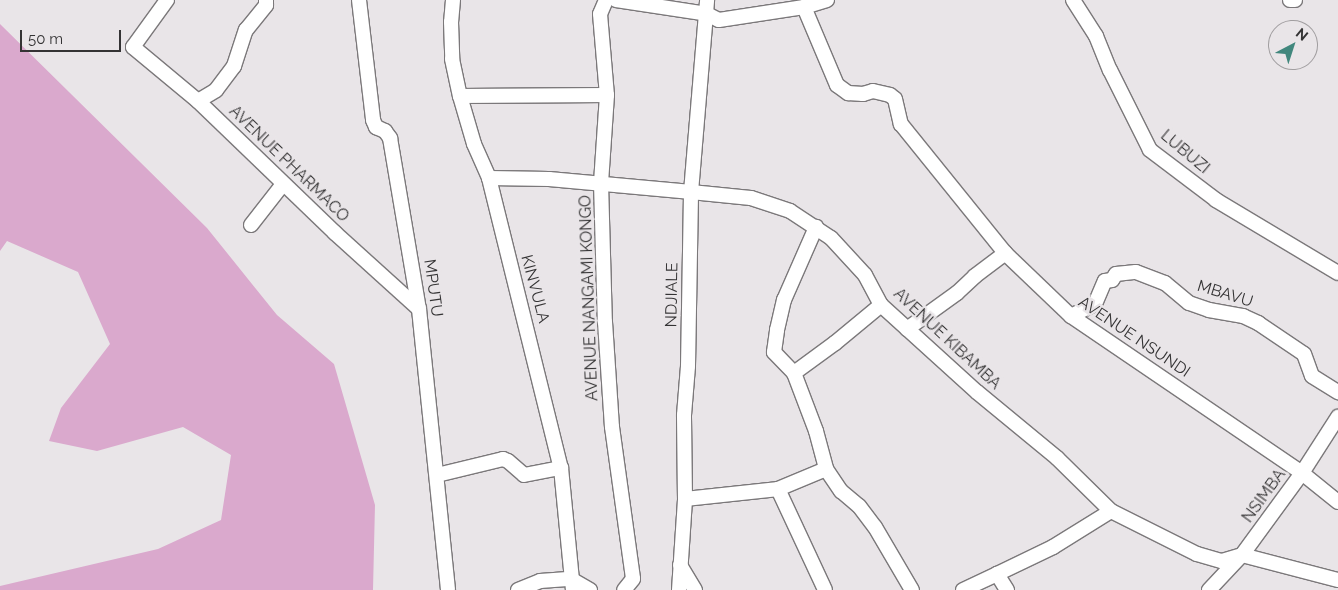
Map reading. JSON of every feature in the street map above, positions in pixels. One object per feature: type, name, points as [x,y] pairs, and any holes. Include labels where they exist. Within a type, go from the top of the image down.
[{"type":"street","name":"AVENUE PHARMACO","points":[[167,0],[133,47],[198,101],[283,184],[419,309]]},
{"type":"street","points":[[198,101],[216,90],[234,66],[246,30],[266,5],[266,0]]},
{"type":"street","name":"MPUTU","points":[[359,0],[373,120],[376,127],[385,131],[390,138],[419,309],[448,590]]},
{"type":"street","name":"KINVULA","points":[[453,0],[451,22],[452,59],[460,96],[474,144],[489,178],[561,468],[568,524],[572,584]]},
{"type":"street","name":"AVENUE NANGAMI KONGO","points":[[606,0],[600,14],[607,95],[602,183],[606,322],[612,427],[633,579],[624,590]]},
{"type":"street","points":[[616,0],[707,7],[719,20],[804,7],[826,0]]},
{"type":"street","name":"LUBUZI","points":[[1073,0],[1096,36],[1110,70],[1150,150],[1216,200],[1338,273]]},
{"type":"street","points":[[1290,0],[1295,0]]},
{"type":"street","name":"NDJIALE","points":[[679,590],[685,499],[684,416],[688,366],[691,192],[707,7]]},
{"type":"street","name":"AVENUE NSUNDI","points":[[804,7],[837,85],[848,92],[863,94],[873,91],[890,95],[895,99],[901,124],[1005,253],[1071,316],[1302,473],[1338,502]]},
{"type":"street","points":[[460,96],[607,95]]},
{"type":"street","name":"AVENUE KIBAMBA","points":[[489,178],[548,179],[602,183],[751,198],[790,211],[831,238],[865,275],[881,305],[977,392],[1057,458],[1111,511],[1197,554],[1222,561],[1242,555],[1338,580]]},
{"type":"street","points":[[251,224],[283,184]]},
{"type":"street","points":[[816,227],[784,300],[774,352],[794,373],[816,430],[826,469],[841,491],[859,506],[875,527],[912,590]]},
{"type":"street","points":[[907,329],[956,293],[1005,253]]},
{"type":"street","name":"MBAVU","points":[[1071,316],[1095,304],[1105,281],[1112,280],[1116,274],[1136,272],[1165,283],[1188,303],[1208,310],[1243,316],[1258,323],[1304,354],[1312,376],[1338,392]]},
{"type":"street","points":[[794,373],[835,344],[881,305]]},
{"type":"street","name":"NSIMBA","points":[[1209,590],[1242,555],[1302,473],[1338,417]]},
{"type":"street","points":[[437,475],[502,459],[508,460],[524,475],[561,468]]},
{"type":"street","points":[[685,499],[778,490],[826,469]]},
{"type":"street","points":[[778,490],[825,590]]},
{"type":"street","points":[[962,590],[1053,547],[1111,511]]},
{"type":"street","points":[[680,564],[695,590]]},
{"type":"street","points":[[997,574],[1007,590]]},
{"type":"street","points":[[518,590],[540,581],[572,584],[590,590]]},
{"type":"shaded area","points":[[0,24],[207,228],[277,315],[334,364],[375,505],[373,590],[0,590],[0,586],[158,549],[221,520],[231,455],[183,427],[97,451],[49,441],[61,408],[110,344],[78,272],[7,241],[0,251]]}]
